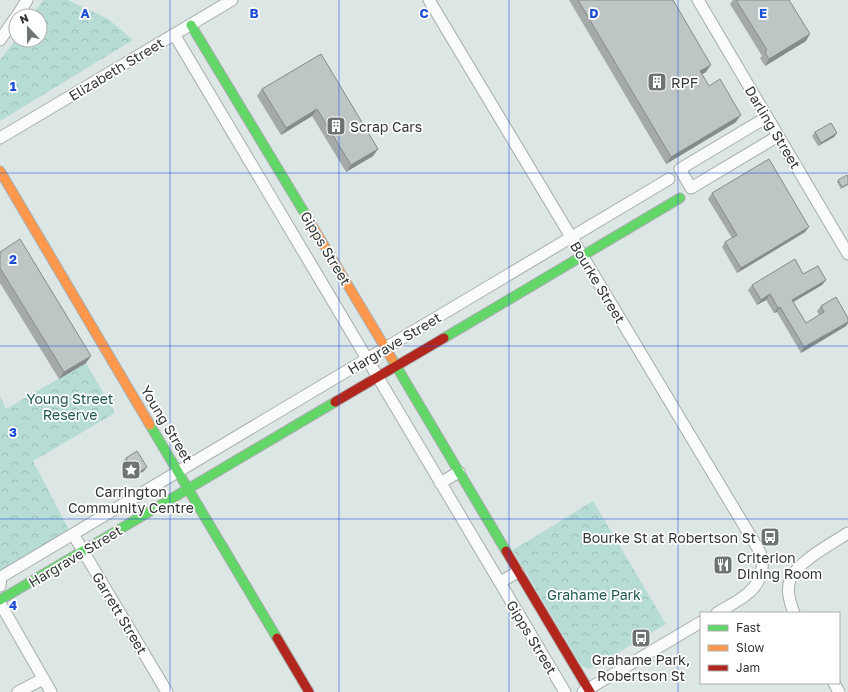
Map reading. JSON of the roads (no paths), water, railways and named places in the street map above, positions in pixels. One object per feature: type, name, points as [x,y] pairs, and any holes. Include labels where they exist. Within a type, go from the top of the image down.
[{"type":"street","name":"Elizabeth Street","points":[[0,138],[232,0]]},
{"type":"street","name":"Bourke Street","points":[[430,0],[760,552],[762,566],[761,576],[756,585],[746,596],[719,612]]},
{"type":"street","name":"Darling Street","points":[[698,0],[848,254]]},
{"type":"street","name":"Gipps Street","points":[[191,25],[460,472],[587,691]]},
{"type":"street","points":[[0,40],[8,28]]},
{"type":"street","name":"Gipps Street","points":[[174,34],[565,692]]},
{"type":"street","points":[[767,117],[680,169],[691,188],[778,136]]},
{"type":"street","name":"Young Street","points":[[0,171],[310,692]]},
{"type":"street","name":"Hargrave Street","points":[[0,586],[1,577],[668,179]]},
{"type":"street","name":"Hargrave Street","points":[[0,602],[130,523],[680,198]]},
{"type":"street","points":[[440,483],[460,472]]},
{"type":"street","name":"Hargrave Street","points":[[119,507],[130,523]]},
{"type":"street","points":[[794,612],[790,604],[788,588],[790,579],[801,564],[848,533]]},
{"type":"street","name":"Garrett Street","points":[[73,534],[167,692]]},
{"type":"street","points":[[500,582],[518,572]]},
{"type":"street","points":[[0,602],[51,692]]},
{"type":"street","points":[[587,691],[700,623]]},
{"type":"street","points":[[18,692],[43,678]]},
{"type":"place","name":"RPF","points":[[657,82]]},
{"type":"place","name":"Scrap Cars","points":[[336,126]]},
{"type":"place","name":"Carrington Community Centre","points":[[131,470]]},
{"type":"place","name":"Bourke St at Robertson St","points":[[770,537]]},
{"type":"place","name":"Criterion Dining Room","points":[[723,565]]},
{"type":"place","name":"Grahame Park, Robertson St","points":[[641,638]]},
{"type":"park label","name":"Young Street Reserve","points":[[70,406]]},
{"type":"park label","name":"Grahame Park","points":[[594,594]]}]
